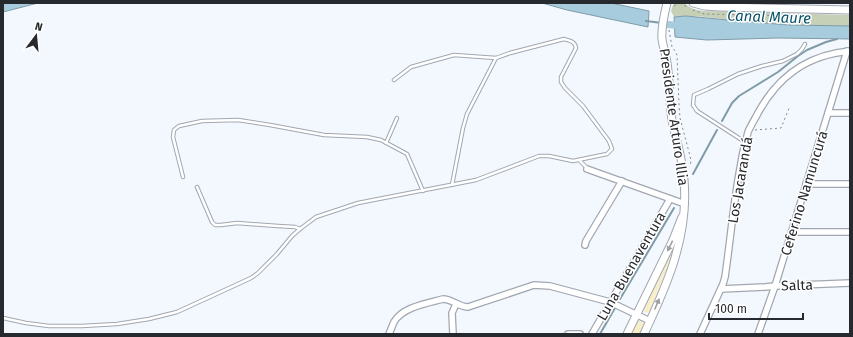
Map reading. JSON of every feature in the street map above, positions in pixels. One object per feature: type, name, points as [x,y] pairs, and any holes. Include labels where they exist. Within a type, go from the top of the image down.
[{"type":"street","name":"Presidente Arturo Illia","points":[[644,334],[670,273],[679,246],[684,222],[684,176],[672,121],[667,62],[662,38],[662,24],[667,3]]},
{"type":"street","points":[[693,3],[719,8],[850,10]]},
{"type":"street","name":"Los Jacarandá","points":[[700,334],[725,277],[737,184],[745,142],[764,102],[776,86],[789,74],[808,62],[827,55],[849,51]]},
{"type":"street","name":"Ceferino Namuncurá","points":[[758,334],[775,286],[828,113],[849,51]]},
{"type":"street","points":[[828,113],[850,113]]},
{"type":"street","points":[[587,169],[670,199],[685,207]]},
{"type":"street","points":[[585,245],[622,181]]},
{"type":"street","points":[[806,184],[850,184]]},
{"type":"street","name":"Luna Buenaventura","points":[[592,334],[670,199]]},
{"type":"street","name":"Presidente Arturo Illia","points":[[627,334],[673,240],[685,207]]},
{"type":"street","points":[[792,232],[850,232]]},
{"type":"street","name":"Salta","points":[[721,289],[850,283]]},
{"type":"street","points":[[389,334],[398,316],[407,310],[444,299],[448,299],[464,307],[468,307],[534,285],[550,286],[610,302],[650,321]]},
{"type":"street","points":[[453,334],[452,313],[456,304]]},
{"type":"street","points":[[568,334],[580,334]]},
{"type":"lane","points":[[3,318],[49,326],[82,326],[117,324],[177,312],[251,278],[278,254],[292,236],[316,217],[358,204],[476,180],[539,156],[549,156],[573,161],[607,154],[612,149],[609,142],[583,106],[561,82],[561,76],[576,48],[576,45],[572,42],[564,39],[496,58],[454,55],[411,66],[394,80]]},
{"type":"lane","points":[[745,142],[697,111],[693,105],[694,95],[738,74],[762,66],[783,62],[802,50],[805,44]]},
{"type":"lane","points":[[452,185],[467,114],[496,58]]},
{"type":"lane","points":[[386,143],[397,118]]},
{"type":"lane","points":[[183,177],[173,137],[174,130],[179,126],[202,121],[238,120],[324,135],[367,137],[381,140],[407,154],[423,191]]},
{"type":"lane","points":[[578,160],[587,169]]},
{"type":"lane","points":[[197,187],[212,222],[215,225],[238,223],[295,227],[300,229]]},
{"type":"path","points":[[749,131],[781,128],[790,106]]},
{"type":"green space","points":[[675,3],[684,3],[691,8],[705,11],[850,15],[850,26],[767,23],[699,16],[674,17],[671,11]]},
{"type":"sand","points":[[670,256],[671,257],[650,311],[647,313],[644,309]]},
{"type":"sand","points":[[638,320],[644,323],[641,334],[630,334],[637,321]]},
{"type":"water","points":[[3,3],[38,3],[3,12]]},
{"type":"water","points":[[542,3],[611,3],[649,11],[648,27],[567,10]]},
{"type":"water","points":[[686,16],[790,25],[850,26],[850,39],[778,38],[707,40],[675,37],[674,17]]},
{"type":"waterway","name":"Canal Maure","points":[[646,21],[662,23]]},
{"type":"waterway","name":"Canal Maure","points":[[662,24],[684,26]]},
{"type":"waterway","points":[[722,121],[732,103],[739,96],[778,72],[807,50],[837,39]]},
{"type":"waterway","points":[[693,174],[717,130]]},
{"type":"waterway","points":[[620,299],[674,208]]},
{"type":"waterway","points":[[600,334],[615,308]]}]
